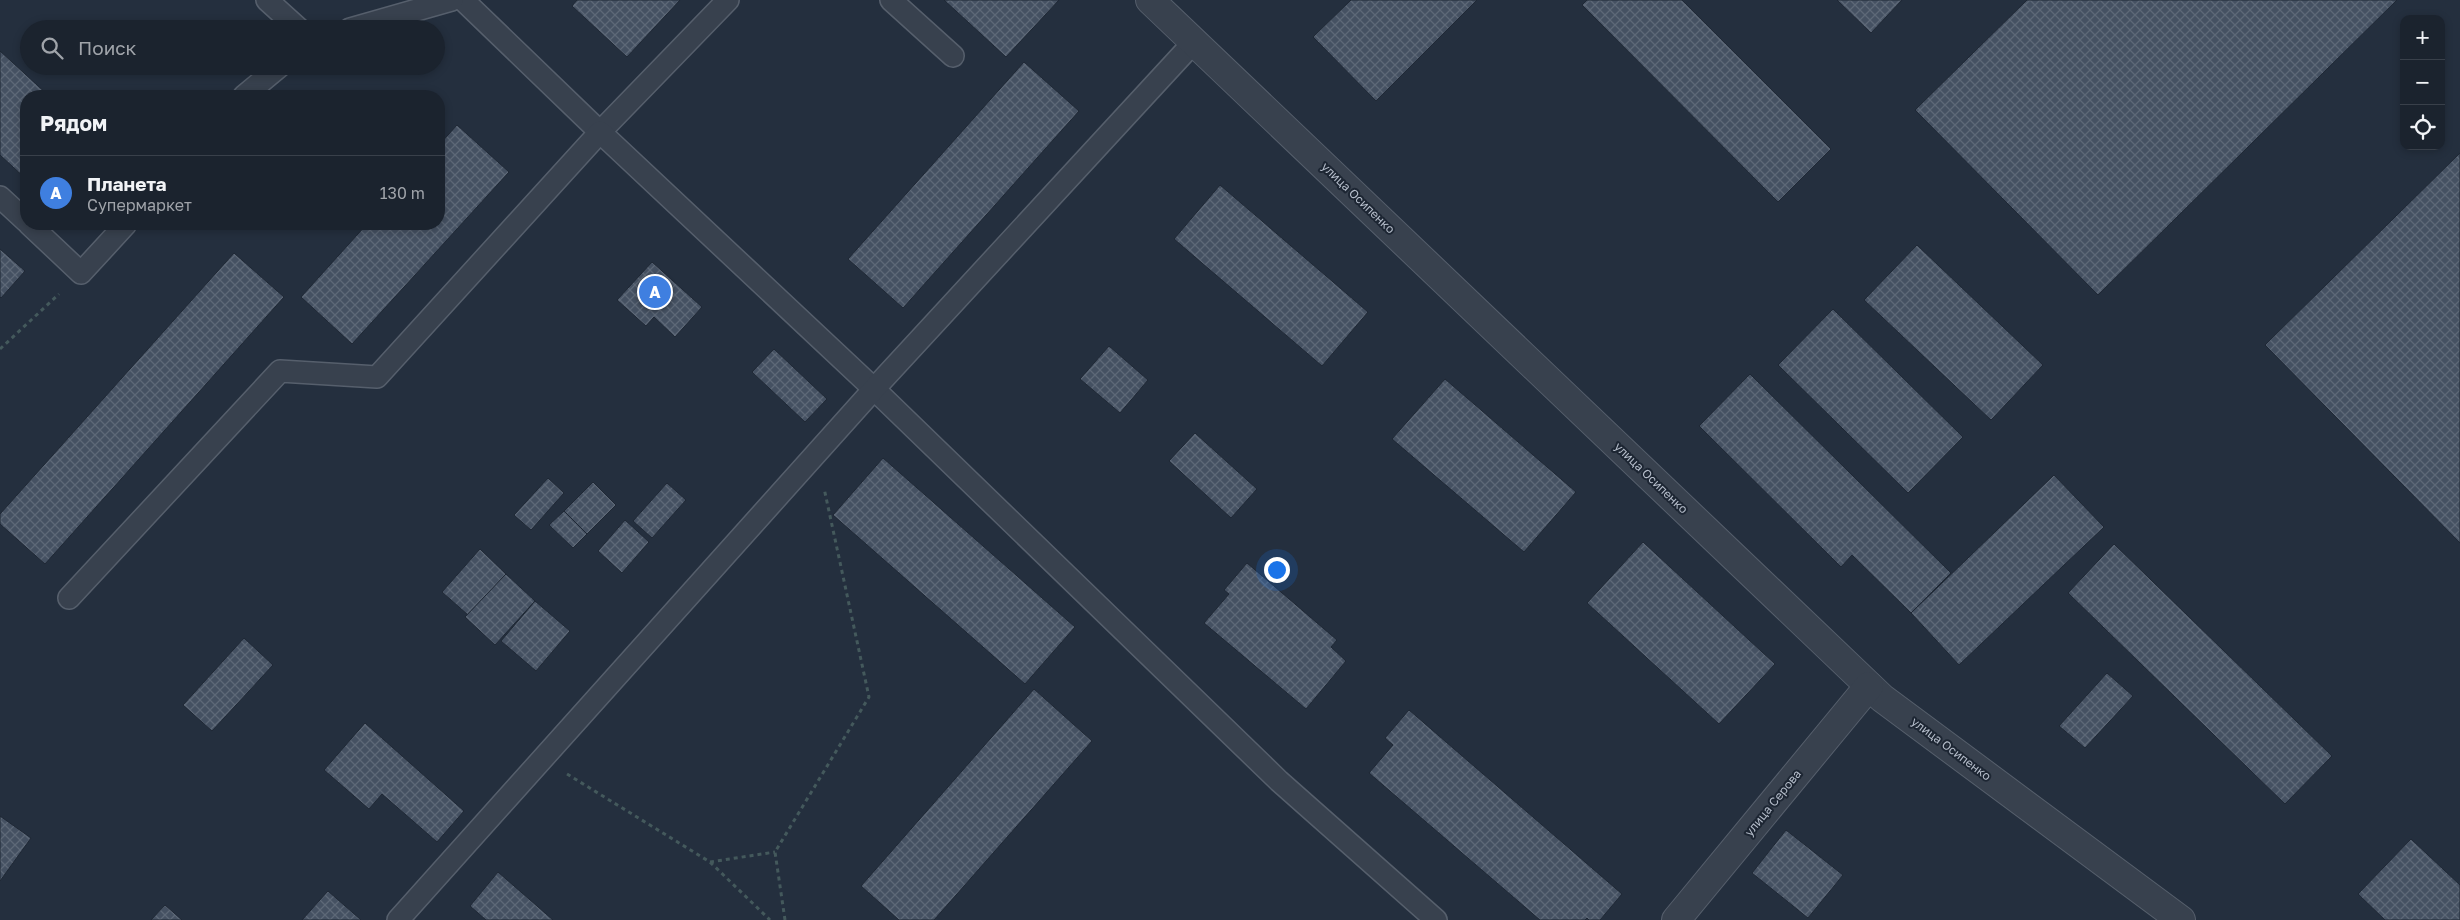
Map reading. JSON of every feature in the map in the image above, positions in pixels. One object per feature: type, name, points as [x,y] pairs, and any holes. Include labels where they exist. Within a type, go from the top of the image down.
[{"type":"street","name":"улица Осипенко","points":[[1150,0],[1882,698],[2181,920]]},
{"type":"street","name":"улица Серова","points":[[1676,920],[1869,686]]},
{"type":"lane","points":[[267,0],[289,20]]},
{"type":"lane","points":[[382,20],[452,0]]},
{"type":"lane","points":[[463,0],[600,132],[874,389],[1279,782],[1436,920]]},
{"type":"lane","points":[[69,598],[280,371],[376,376],[600,132],[728,0]]},
{"type":"lane","points":[[892,0],[954,56]]},
{"type":"lane","points":[[398,920],[816,452],[1194,42]]},
{"type":"lane","points":[[251,90],[269,75]]},
{"type":"lane","points":[[0,197],[20,216]]},
{"type":"lane","points":[[35,230],[81,273],[120,230]]},
{"type":"path","points":[[0,349],[81,273]]},
{"type":"path","points":[[785,920],[775,852],[870,697],[816,452]]},
{"type":"path","points":[[543,759],[710,862],[770,920]]},
{"type":"path","points":[[710,862],[775,852]]},
{"type":"building","points":[[577,0],[680,0],[627,57],[572,6]]},
{"type":"building","points":[[944,0],[1059,0],[1006,57]]},
{"type":"building","points":[[1351,0],[1477,0],[1376,101],[1313,37]]},
{"type":"building","points":[[1587,0],[1682,0],[1831,149],[1778,202],[1582,5]]},
{"type":"building","points":[[1837,0],[1902,0],[1871,33]]},
{"type":"building","points":[[2027,0],[2397,0],[2098,295],[1915,110]]},
{"type":"building","points":[[0,51],[20,69],[20,75],[26,75],[42,90],[20,90],[20,173],[0,155]]},
{"type":"building","points":[[1024,62],[1079,111],[903,308],[848,259]]},
{"type":"building","points":[[457,125],[509,172],[352,344],[301,297],[362,230],[445,230],[445,138]]},
{"type":"building","points":[[2460,153],[2460,543],[2265,345]]},
{"type":"building","points":[[1220,185],[1368,312],[1322,366],[1174,239]]},
{"type":"building","points":[[1917,245],[2043,365],[1991,420],[1864,300]]},
{"type":"building","points":[[0,249],[25,271],[1,298],[0,297]]},
{"type":"building","points":[[234,253],[284,297],[45,564],[0,524],[0,514]]},
{"type":"building","points":[[652,262],[702,307],[675,337],[654,317],[646,326],[617,300]]},
{"type":"building","points":[[1833,309],[1963,437],[1908,493],[1778,365]]},
{"type":"building","points":[[1109,346],[1148,380],[1120,413],[1080,379]]},
{"type":"building","points":[[774,349],[827,399],[805,422],[752,372]]},
{"type":"building","points":[[1750,374],[1951,573],[1911,613],[1852,555],[1841,567],[1699,426]]},
{"type":"building","points":[[1445,379],[1576,492],[1524,552],[1392,439]]},
{"type":"building","points":[[1195,433],[1257,489],[1231,518],[1169,461]]},
{"type":"building","points":[[883,458],[1075,627],[1025,684],[833,515]]},
{"type":"building","points":[[2054,475],[2104,527],[1959,665],[1911,613]]},
{"type":"building","points":[[548,478],[564,493],[531,530],[514,515]]},
{"type":"building","points":[[593,482],[616,505],[587,534],[564,511]]},
{"type":"building","points":[[667,483],[686,500],[652,538],[633,521]]},
{"type":"building","points":[[564,511],[587,534],[573,548],[549,525]]},
{"type":"building","points":[[625,520],[649,542],[622,573],[598,551]]},
{"type":"building","points":[[1643,542],[1775,664],[1719,724],[1587,603]]},
{"type":"building","points":[[2114,544],[2332,756],[2285,804],[2068,593]]},
{"type":"building","points":[[480,549],[506,574],[468,615],[442,592]]},
{"type":"building","points":[[1247,563],[1337,640],[1331,647],[1346,661],[1306,709],[1204,623],[1229,594],[1224,590]]},
{"type":"building","points":[[506,574],[535,601],[495,645],[465,617]]},
{"type":"building","points":[[535,601],[570,631],[536,671],[501,641]]},
{"type":"building","points":[[244,638],[273,665],[212,731],[183,705]]},
{"type":"building","points":[[2107,673],[2133,696],[2085,748],[2059,726]]},
{"type":"building","points":[[1034,689],[1092,741],[934,920],[899,920],[861,886]]},
{"type":"building","points":[[1409,710],[1622,894],[1600,920],[1589,920],[1587,918],[1585,920],[1540,920],[1369,773],[1393,745],[1385,738]]},
{"type":"building","points":[[365,723],[464,811],[437,842],[382,794],[369,809],[324,770]]},
{"type":"building","points":[[0,816],[31,838],[0,881]]},
{"type":"building","points":[[1786,830],[1843,875],[1808,918],[1752,873]]},
{"type":"building","points":[[2411,839],[2460,885],[2460,920],[2385,920],[2358,894]]},
{"type":"building","points":[[498,872],[553,920],[486,920],[470,906]]},
{"type":"building","points":[[328,891],[361,920],[302,920]]},
{"type":"building","points":[[165,905],[182,920],[151,920]]},
{"type":"place","name":"Планета","points":[[655,292]]}]
